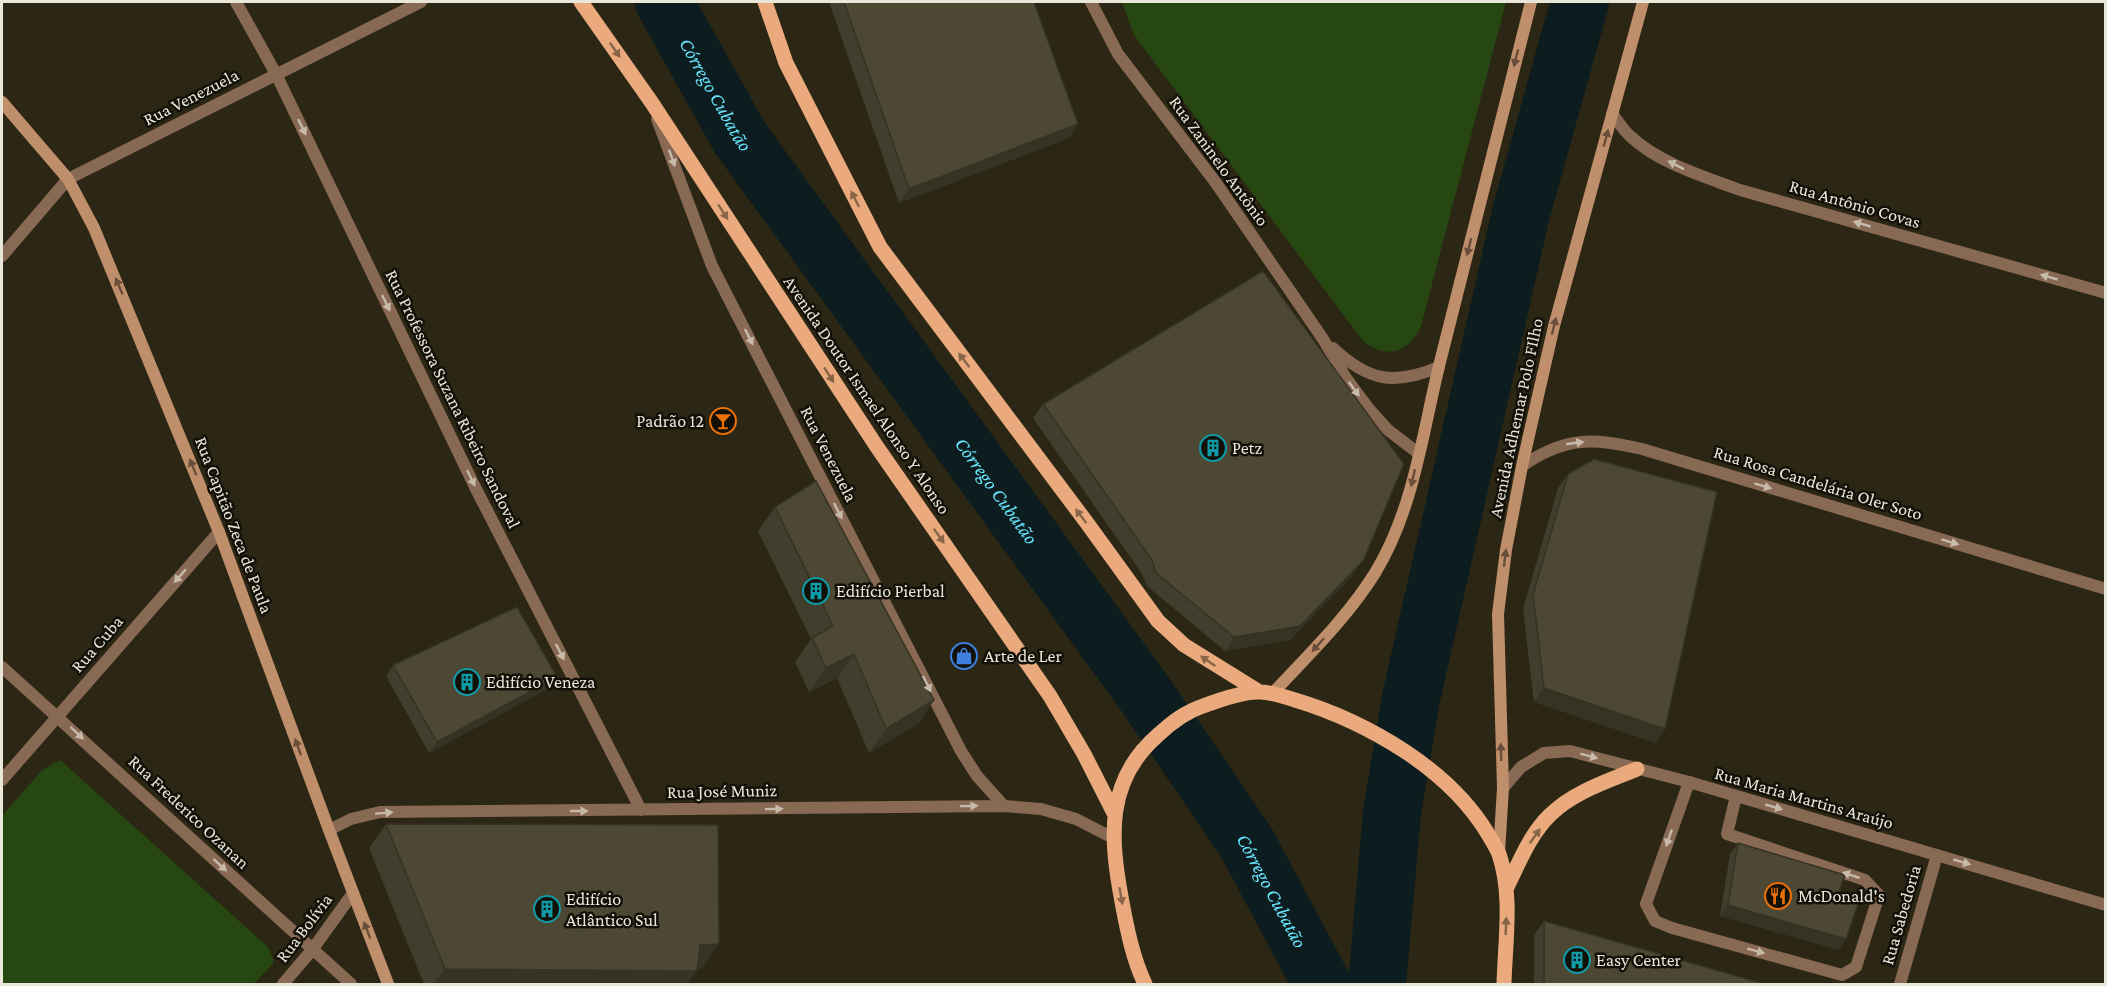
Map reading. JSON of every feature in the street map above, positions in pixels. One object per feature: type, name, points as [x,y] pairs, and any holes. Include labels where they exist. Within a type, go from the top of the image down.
[{"type":"main road","name":"Avenida Doutor Ismael Alonso Y Alonso","points":[[581,2],[652,103],[877,447],[1050,696],[1084,754],[1114,813]]},
{"type":"main road","points":[[765,2],[786,63],[880,247],[1158,621],[1184,645],[1265,692],[1319,707],[1375,732],[1449,784],[1469,805],[1498,853],[1507,887],[1504,984]]},
{"type":"main road","points":[[1145,984],[1127,930],[1113,838],[1114,813],[1129,767],[1146,745],[1175,720],[1192,710],[1221,700],[1265,692]]},
{"type":"main road","points":[[1507,887],[1528,845],[1550,815],[1583,792],[1637,769]]},
{"type":"street","name":"Rua Professora Suzana Ribeiro Sandoval","points":[[237,2],[276,74],[475,487],[641,810]]},
{"type":"street","name":"Rua Venezuela","points":[[2,256],[68,179],[421,2]]},
{"type":"street","name":"Rua Zaninelo Antônio","points":[[1090,2],[1118,54],[1216,183],[1323,339],[1346,378],[1388,430],[1418,453]]},
{"type":"street","points":[[1265,692],[1343,617],[1375,572],[1394,534],[1409,495],[1531,2]]},
{"type":"street","name":"Avenida Adhemar Polo FIlho","points":[[1498,853],[1503,788],[1498,614],[1506,550],[1522,466],[1554,326],[1643,2]]},
{"type":"street","name":"Rua Capitão Zeca de Paula","points":[[2,102],[68,179],[99,238],[219,532],[328,830],[388,984]]},
{"type":"street","name":"Rua Venezuela","points":[[652,103],[712,266],[961,751],[977,776],[1004,806]]},
{"type":"street","name":"Rua Antônio Covas","points":[[1612,114],[1629,136],[1652,152],[1691,172],[1740,190],[2106,293]]},
{"type":"street","name":"Rua Zaninelo Antônio","points":[[1323,339],[1344,359],[1365,372],[1390,378],[1415,377],[1439,367]]},
{"type":"street","name":"Rua Rosa Candelária Oler Soto","points":[[1522,466],[1542,452],[1574,441],[1610,442],[1642,449],[2106,589]]},
{"type":"street","name":"Rua Cuba","points":[[2,780],[219,532]]},
{"type":"street","name":"Rua Frederico Ozanan","points":[[2,667],[351,984]]},
{"type":"street","name":"Rua Maria Martins Araújo","points":[[1503,788],[1521,767],[1544,753],[1570,751],[1689,782],[2106,905]]},
{"type":"street","points":[[1689,782],[1646,904],[1655,921],[1672,928],[1842,975],[1856,967],[1879,895],[1865,880],[1727,834],[1736,796]]},
{"type":"street","name":"Rua José Muniz","points":[[328,830],[351,819],[380,812],[1004,806],[1041,809],[1076,819],[1113,838]]},
{"type":"street","name":"Rua Sabedoria","points":[[1900,984],[1937,855]]},
{"type":"street","name":"Rua Bolívia","points":[[283,984],[312,950],[352,893]]},
{"type":"green space","points":[[1122,2],[1506,2],[1421,326],[1416,335],[1403,348],[1388,352],[1372,347],[1363,341],[1134,35]]},
{"type":"green space","points":[[60,760],[268,947],[274,962],[254,984],[2,984],[2,816],[42,770]]},
{"type":"building","points":[[844,2],[1034,2],[1078,124],[909,189]]},
{"type":"building","name":"Petz","points":[[1263,271],[1404,464],[1363,561],[1300,626],[1234,637],[1156,573],[1152,560],[1043,404]]},
{"type":"building","points":[[1594,459],[1717,492],[1665,729],[1544,688],[1533,595],[1568,474]]},
{"type":"building","points":[[816,481],[934,700],[886,729],[854,654],[826,668],[812,638],[833,626],[775,507]]},
{"type":"building","name":"Edifício Veneza","points":[[517,607],[557,677],[437,742],[393,665]]},
{"type":"building","name":"Edifício Atlântico Sul","points":[[386,824],[718,825],[719,944],[700,945],[697,971],[445,969]]},
{"type":"building","name":"McDonald's","points":[[1738,843],[1845,875],[1838,894],[1859,901],[1846,939],[1728,905]]},
{"type":"building","points":[[1544,921],[1765,984],[1544,984]]},
{"type":"waterway","name":"Córrego Cubatão","points":[[664,2],[740,138],[1145,694],[1246,842],[1322,984]]},
{"type":"waterway","points":[[1377,984],[1392,813],[1411,698],[1521,213],[1580,2]]},
{"type":"place","name":"Padrão 12","points":[[723,421]]},
{"type":"place","name":"Petz","points":[[1213,448]]},
{"type":"place","name":"Edifício Pierbal","points":[[816,591]]},
{"type":"place","name":"Arte de Ler","points":[[964,656]]},
{"type":"place","name":"Edifício Veneza","points":[[467,682]]},
{"type":"place","name":"McDonald's","points":[[1778,896]]},
{"type":"place","name":"Edifício Atlântico Sul","points":[[547,909]]},
{"type":"place","name":"Easy Center","points":[[1577,960]]}]
